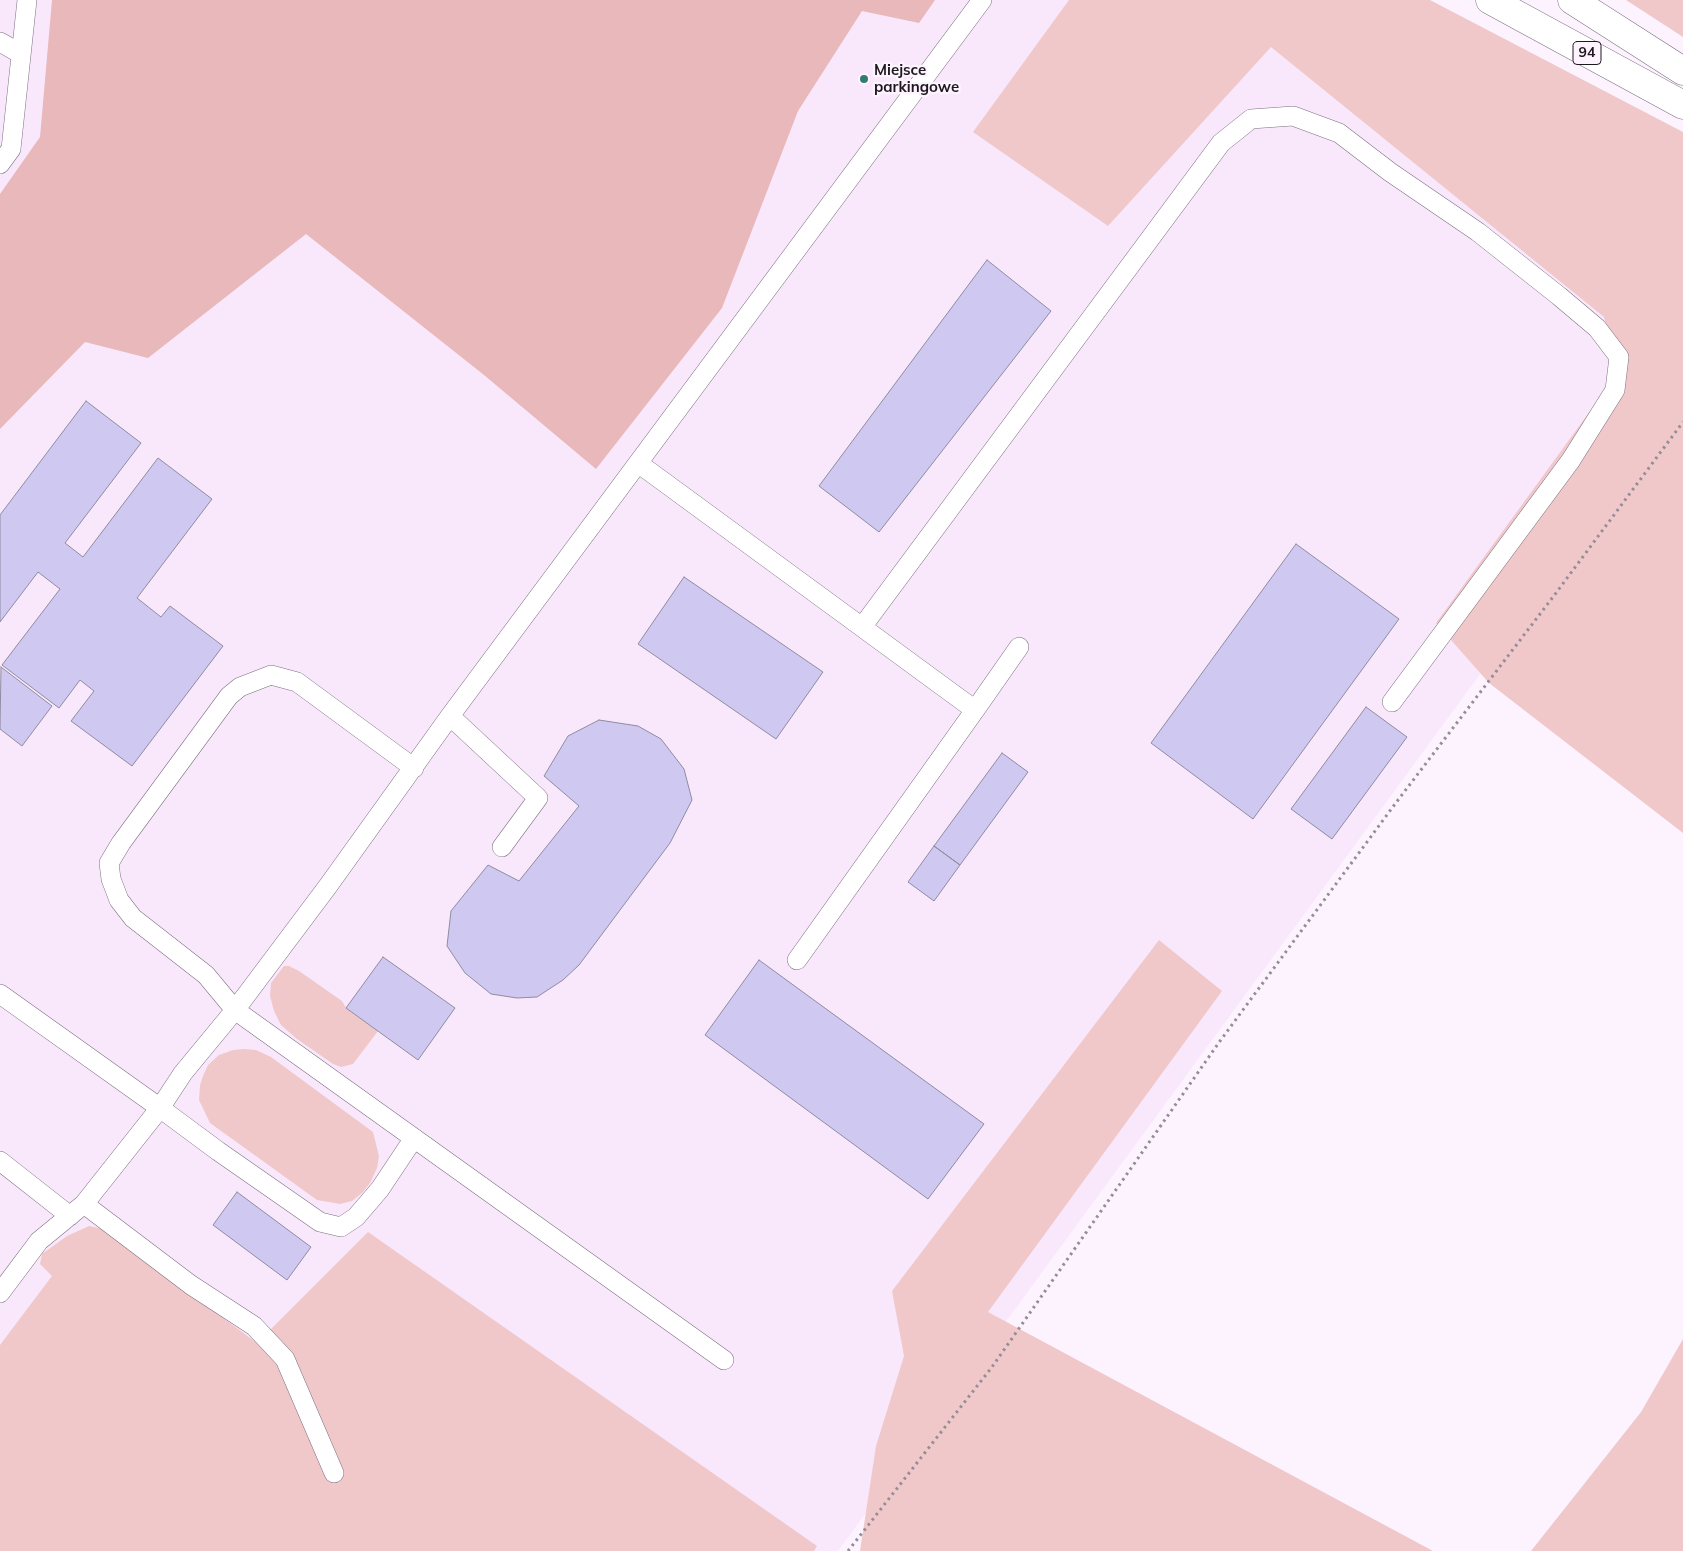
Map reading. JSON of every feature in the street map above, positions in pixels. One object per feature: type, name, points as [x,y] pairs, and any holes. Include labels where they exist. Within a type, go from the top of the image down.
[{"type":"main road","name":"94","points":[[1490,0],[1683,105]]},
{"type":"main road","name":"94","points":[[1572,0],[1683,70]]},
{"type":"lane","points":[[0,164],[11,149],[27,0]]},
{"type":"lane","points":[[0,1293],[39,1241],[77,1210],[160,1108],[183,1073],[235,1010],[328,886],[450,716],[982,0]]},
{"type":"lane","points":[[0,42],[21,54]]},
{"type":"lane","points":[[862,627],[1221,143],[1251,119],[1294,116],[1339,133],[1390,172],[1478,232],[1597,328],[1619,357],[1615,390],[1571,460],[1392,702]]},
{"type":"lane","points":[[638,463],[975,710]]},
{"type":"lane","points":[[797,960],[1018,647]]},
{"type":"lane","points":[[414,768],[297,682],[271,675],[240,687],[229,696],[121,843],[109,863],[111,878],[119,900],[133,918],[206,975],[235,1010],[724,1360]]},
{"type":"lane","points":[[450,716],[538,798],[502,846]]},
{"type":"lane","points":[[0,994],[320,1222],[341,1227],[356,1217],[380,1189],[414,1138]]},
{"type":"lane","points":[[0,1161],[254,1326],[285,1359],[334,1473]]},
{"type":"path","points":[[848,1551],[992,1367],[1220,1041],[1392,808],[1553,597],[1683,422]]},
{"type":"shaded area","points":[[0,0],[1341,0],[1683,397],[838,1551],[0,1551]]},
{"type":"shaded area","points":[[52,0],[935,0],[919,23],[862,11],[798,111],[722,308],[596,469],[484,375],[306,234],[148,358],[85,342],[0,429],[0,194],[40,137]]},
{"type":"shaded area","points":[[1069,0],[1430,0],[1683,132],[1683,833],[1489,683],[1436,623],[1617,374],[1604,317],[1271,47],[1108,226],[973,132]]},
{"type":"shaded area","points":[[1626,0],[1683,0],[1683,37]]},
{"type":"shaded area","points":[[1159,940],[1222,991],[988,1312],[1433,1551],[860,1551],[876,1446],[904,1356],[892,1291]]},
{"type":"shaded area","points":[[284,966],[289,966],[299,971],[342,1001],[346,1008],[378,1031],[353,1064],[341,1067],[333,1064],[297,1039],[281,1025],[274,1011],[270,996],[271,983]]},
{"type":"shaded area","points":[[233,1050],[256,1050],[271,1057],[373,1132],[379,1156],[377,1168],[370,1183],[352,1201],[340,1204],[317,1200],[210,1123],[199,1100],[200,1085],[208,1065],[219,1055]]},
{"type":"shaded area","points":[[89,1226],[103,1229],[257,1343],[368,1232],[817,1546],[814,1551],[0,1551],[0,1345],[52,1276],[40,1264],[42,1254],[67,1236]]},
{"type":"shaded area","points":[[1683,1339],[1683,1551],[1531,1551],[1641,1412]]},
{"type":"building","points":[[987,260],[1051,311],[879,532],[819,486]]},
{"type":"building","points":[[86,401],[141,443],[65,543],[83,557],[158,458],[212,499],[137,598],[161,617],[170,606],[223,646],[132,766],[71,721],[94,691],[80,680],[59,708],[2,665],[60,589],[38,572],[0,622],[0,515]]},
{"type":"building","points":[[1296,544],[1399,619],[1253,819],[1151,743]]},
{"type":"building","points":[[684,577],[823,672],[776,739],[638,644]]},
{"type":"building","points":[[1,667],[52,706],[22,746],[0,729]]},
{"type":"building","points":[[1366,707],[1407,737],[1332,839],[1291,809]]},
{"type":"building","points":[[599,720],[638,726],[661,739],[684,769],[692,800],[670,843],[579,965],[563,980],[537,997],[517,998],[491,994],[465,973],[447,946],[451,911],[488,865],[519,881],[579,806],[544,776],[568,736]]},
{"type":"building","points":[[1002,753],[1028,772],[960,865],[934,846]]},
{"type":"building","points":[[934,846],[960,865],[934,901],[908,882]]},
{"type":"building","points":[[383,957],[455,1008],[418,1060],[346,1008]]},
{"type":"building","points":[[759,960],[984,1124],[928,1199],[705,1035]]},
{"type":"building","points":[[237,1192],[311,1247],[287,1280],[213,1225]]},
{"type":"place","name":"Miejsce parkingowe","points":[[864,79]]}]
